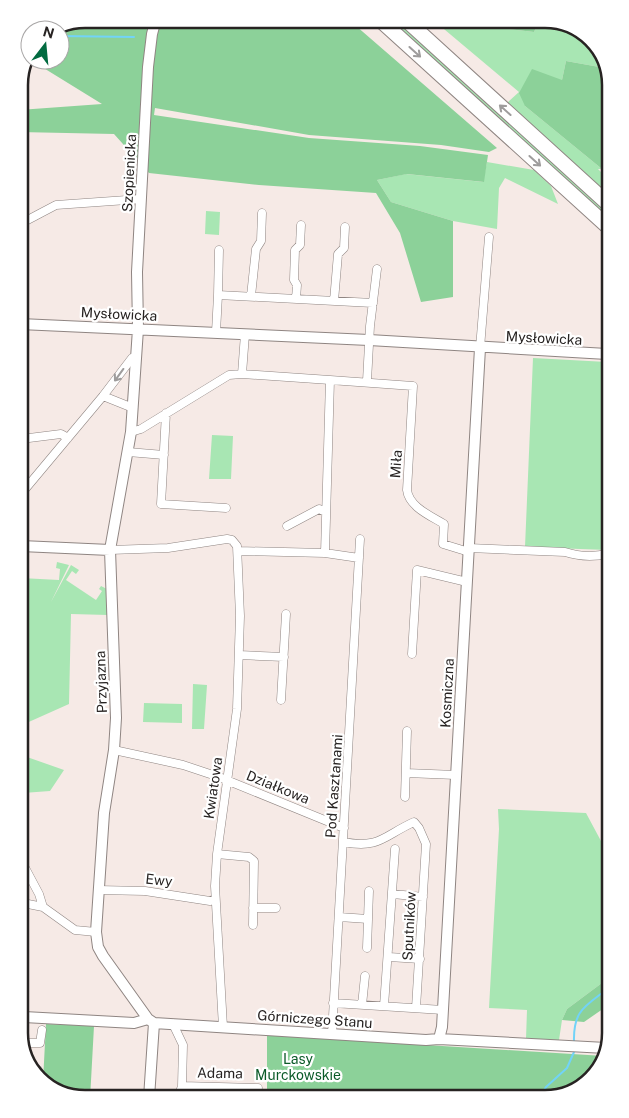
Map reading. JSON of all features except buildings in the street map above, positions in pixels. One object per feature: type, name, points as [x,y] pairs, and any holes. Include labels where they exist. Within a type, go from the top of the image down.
[{"type":"highway","points":[[389,28],[602,221]]},
{"type":"highway","points":[[415,28],[602,198]]},
{"type":"street","name":"Szopienicka","points":[[138,329],[137,272],[150,46],[154,28]]},
{"type":"street","points":[[28,220],[56,205],[141,199]]},
{"type":"street","points":[[251,296],[256,249],[260,241],[262,213]]},
{"type":"street","points":[[296,299],[297,285],[294,280],[295,250],[300,245],[301,225]]},
{"type":"street","points":[[334,301],[338,254],[344,248],[345,228]]},
{"type":"street","points":[[480,348],[488,237]]},
{"type":"street","points":[[216,332],[218,250]]},
{"type":"street","points":[[368,381],[369,340],[377,269]]},
{"type":"street","points":[[218,295],[373,303]]},
{"type":"street","name":"Mysłowicka","points":[[28,324],[216,332],[602,354]]},
{"type":"street","name":"Przyjazna","points":[[138,329],[131,432],[110,550],[116,699],[114,750],[104,814],[96,932],[98,947],[103,956],[151,1021]]},
{"type":"street","points":[[242,374],[245,334]]},
{"type":"street","name":"Kosmiczna","points":[[439,1039],[442,1035],[480,348]]},
{"type":"street","points":[[28,486],[103,396],[132,358],[136,357]]},
{"type":"street","name":"Miła","points":[[131,432],[141,429],[230,376],[242,374],[368,381],[413,386],[408,495],[414,505],[444,524],[443,544],[469,550]]},
{"type":"street","points":[[325,553],[330,380]]},
{"type":"street","points":[[103,396],[133,408]]},
{"type":"street","points":[[166,413],[160,504],[226,508]]},
{"type":"street","points":[[28,438],[61,434],[68,438]]},
{"type":"street","points":[[128,452],[164,455]]},
{"type":"street","points":[[287,526],[319,509],[326,512]]},
{"type":"street","name":"Pod Kasztanami","points":[[332,1034],[360,538]]},
{"type":"street","points":[[28,546],[110,550],[168,548],[227,539],[236,542],[238,551],[325,553],[359,558]]},
{"type":"street","points":[[469,550],[565,552],[597,557],[602,556]]},
{"type":"street","name":"Kwiatowa","points":[[223,1028],[216,899],[216,854],[237,709],[239,655],[238,551]]},
{"type":"street","points":[[412,654],[417,570],[467,582]]},
{"type":"street","points":[[282,700],[286,614]]},
{"type":"street","points":[[239,655],[284,657]]},
{"type":"street","points":[[405,797],[407,731]]},
{"type":"street","name":"Działkowa","points":[[114,750],[183,766],[227,780],[344,828]]},
{"type":"street","points":[[406,773],[456,775]]},
{"type":"street","name":"Sputników","points":[[343,842],[370,844],[414,822],[419,828],[426,844],[416,1008]]},
{"type":"street","points":[[384,1006],[389,957],[395,849]]},
{"type":"street","points":[[216,854],[248,857],[254,861],[253,925]]},
{"type":"street","points":[[28,873],[39,894],[43,907]]},
{"type":"street","name":"Ewy","points":[[98,890],[145,891],[210,901],[216,899]]},
{"type":"street","points":[[366,948],[370,891]]},
{"type":"street","points":[[392,894],[423,897]]},
{"type":"street","points":[[28,904],[43,907],[75,930],[96,932]]},
{"type":"street","points":[[253,908],[276,908]]},
{"type":"street","points":[[340,918],[368,919]]},
{"type":"street","points":[[389,957],[420,960]]},
{"type":"street","points":[[362,1005],[365,976]]},
{"type":"street","points":[[333,1003],[443,1010]]},
{"type":"street","name":"Górniczego Stanu","points":[[28,1018],[134,1023],[151,1021],[223,1028],[434,1041],[439,1039],[600,1048]]},
{"type":"street","points":[[149,1090],[151,1021]]},
{"type":"street","name":"Adama","points":[[173,1024],[183,1045],[181,1090]]},
{"type":"street","points":[[29,1043],[40,1044],[42,1030]]},
{"type":"street","name":"Adama","points":[[182,1086],[258,1088]]},
{"type":"green space","points":[[358,28],[497,148],[489,152],[441,145],[309,135],[155,108],[154,115],[309,138],[420,146],[488,155],[484,182],[407,174],[377,180],[391,202],[453,221],[453,297],[421,302],[400,233],[376,193],[259,185],[149,173],[114,134],[28,132],[28,109],[102,104],[47,70],[70,70],[70,30],[74,29]]},
{"type":"green space","points":[[395,28],[408,28],[602,203],[602,216]]},
{"type":"green space","points":[[443,28],[499,28],[534,32],[536,28],[548,28],[569,33],[587,47],[598,67],[566,61],[562,80],[525,106],[602,169],[598,169],[602,173],[602,189],[507,103],[519,92]]},
{"type":"green space","points":[[499,28],[536,28],[534,32]]},
{"type":"green space","points":[[566,61],[598,67],[602,85],[602,169],[525,106],[519,93],[532,69],[562,80]]},
{"type":"green space","points":[[487,162],[534,170],[551,186],[558,204],[505,178],[499,188],[497,229],[453,221],[391,202],[377,180],[406,174],[483,182]]},
{"type":"green space","points":[[206,211],[220,212],[219,235],[205,234]]},
{"type":"green space","points":[[533,358],[602,362],[602,550],[525,547]]},
{"type":"green space","points":[[212,435],[233,436],[231,479],[209,479]]},
{"type":"green space","points":[[57,562],[69,565],[51,602],[71,565],[79,570],[76,574],[72,571],[66,580],[96,600],[102,591],[99,589],[101,586],[107,589],[108,615],[71,614],[69,704],[28,722],[28,578],[59,580],[60,569],[56,568]]},
{"type":"green space","points":[[193,684],[207,685],[204,729],[192,729]]},
{"type":"green space","points":[[144,703],[182,704],[182,723],[143,722]]},
{"type":"green space","points":[[28,757],[64,770],[50,791],[28,793]]},
{"type":"green space","points":[[498,809],[586,813],[602,841],[602,983],[567,1009],[562,1020],[559,1040],[526,1039],[527,1010],[489,1008],[499,829]]},
{"type":"green space","points":[[602,983],[602,1010],[584,1022],[562,1020],[567,1009]]},
{"type":"green space","points":[[46,1024],[94,1026],[90,1090],[74,1089],[60,1085],[43,1072]]},
{"type":"green space","name":"Lasy Murckowskie","points":[[267,1035],[597,1056],[585,1074],[569,1085],[555,1089],[267,1090]]},
{"type":"waterway","points":[[70,36],[134,37]]},
{"type":"waterway","points":[[574,1042],[574,1031],[579,1015],[588,1004],[602,993]]},
{"type":"waterway","points":[[544,1090],[567,1068],[574,1052]]}]
